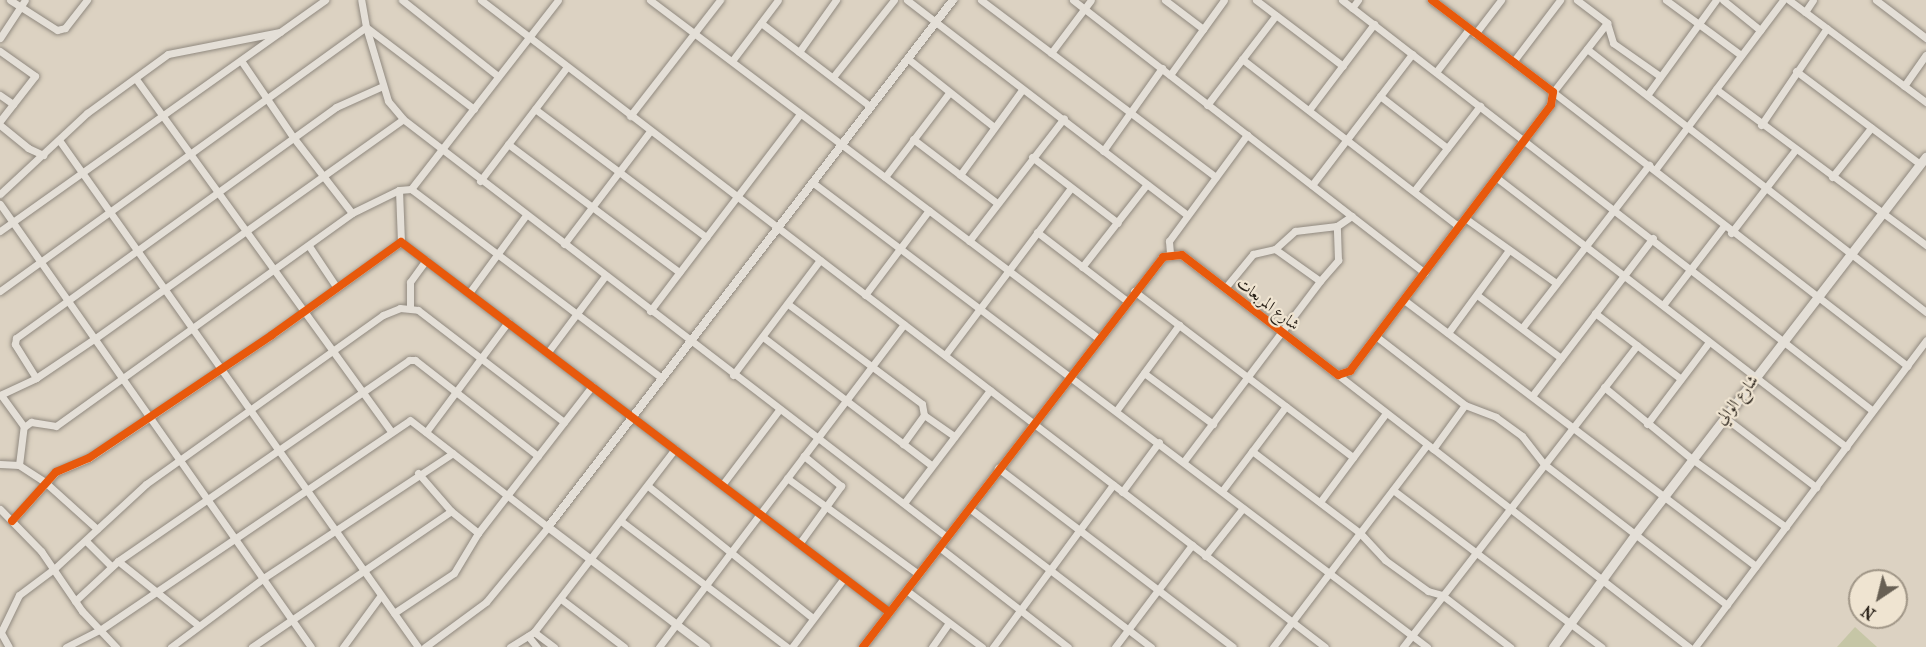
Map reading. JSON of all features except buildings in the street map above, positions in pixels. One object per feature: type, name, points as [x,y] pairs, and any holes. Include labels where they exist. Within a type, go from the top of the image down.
[{"type":"main road","name":"شارع الوالي","points":[[1553,647],[1692,459],[1923,161]]},
{"type":"street","points":[[10,0],[61,30],[87,0]]},
{"type":"street","points":[[0,38],[25,0]]},
{"type":"street","points":[[0,231],[11,220],[84,173],[162,115],[242,62],[325,0]]},
{"type":"street","points":[[362,0],[366,27],[388,101],[403,118],[441,152],[947,537]]},
{"type":"street","points":[[402,0],[498,76]]},
{"type":"street","points":[[482,0],[566,68],[1325,647]]},
{"type":"street","points":[[411,189],[498,76],[531,38],[558,0]]},
{"type":"street","points":[[650,0],[1098,338]]},
{"type":"street","points":[[659,7],[664,0]]},
{"type":"street","points":[[630,116],[720,0]]},
{"type":"street","points":[[732,61],[778,0]]},
{"type":"street","points":[[799,52],[836,0]]},
{"type":"street","points":[[833,77],[894,0]]},
{"type":"street","points":[[907,0],[1022,90],[1064,118],[1187,215]]},
{"type":"street","points":[[425,647],[486,602],[548,527],[953,0]]},
{"type":"street","points":[[981,0],[1216,177]]},
{"type":"street","points":[[1073,0],[1425,273]]},
{"type":"street","points":[[1051,53],[1091,0]]},
{"type":"street","points":[[1165,0],[1203,29]]},
{"type":"street","points":[[1170,75],[1224,0]]},
{"type":"street","points":[[1256,0],[1342,66]]},
{"type":"street","points":[[1342,0],[1692,268],[1873,411]]},
{"type":"street","points":[[1352,8],[1358,0]]},
{"type":"street","points":[[1432,0],[1652,168],[1723,227],[1907,366]]},
{"type":"street","points":[[1436,72],[1501,0]]},
{"type":"street","points":[[1514,62],[1560,0]]},
{"type":"street","points":[[1577,0],[1608,23],[1613,43],[1660,76]]},
{"type":"street","points":[[1666,0],[1741,55]]},
{"type":"street","points":[[1648,94],[1716,0]]},
{"type":"street","points":[[1522,328],[1614,209],[1688,126],[1783,0]]},
{"type":"street","points":[[1789,0],[1926,102]]},
{"type":"street","points":[[1805,12],[1814,0]]},
{"type":"street","points":[[1876,0],[1926,38]]},
{"type":"street","points":[[1726,1],[1760,30]]},
{"type":"street","points":[[1208,105],[1276,15]]},
{"type":"street","points":[[761,22],[871,107]]},
{"type":"street","points":[[1338,375],[1350,371],[1377,337],[1465,218],[1526,141],[1551,105],[1553,92],[1608,23]]},
{"type":"street","points":[[1309,110],[1374,24]]},
{"type":"street","points":[[0,291],[113,213],[366,27]]},
{"type":"street","points":[[366,27],[474,109]]},
{"type":"street","points":[[1761,124],[1827,28]]},
{"type":"street","points":[[0,194],[105,98],[174,51],[282,31]]},
{"type":"street","points":[[1587,49],[1648,94],[1926,312]]},
{"type":"street","points":[[0,51],[35,76],[0,123],[28,148],[43,155]]},
{"type":"street","points":[[1312,185],[1412,54]]},
{"type":"street","points":[[1904,86],[1926,55]]},
{"type":"street","points":[[907,58],[994,127]]},
{"type":"street","points":[[1242,59],[1459,227]]},
{"type":"street","points":[[242,62],[293,137],[352,213]]},
{"type":"street","points":[[480,181],[566,68]]},
{"type":"street","points":[[1103,151],[1162,68]]},
{"type":"street","points":[[1796,71],[1871,128],[1923,161]]},
{"type":"street","points":[[136,79],[218,194],[278,270],[334,353],[391,431]]},
{"type":"street","points":[[36,378],[15,340],[336,107],[383,86]]},
{"type":"street","points":[[1716,89],[1926,245]]},
{"type":"street","points":[[960,175],[1022,90]]},
{"type":"street","points":[[885,177],[949,93]]},
{"type":"street","points":[[0,95],[13,104]]},
{"type":"street","points":[[1380,96],[1447,148]]},
{"type":"street","points":[[1414,191],[1480,106]]},
{"type":"street","points":[[535,109],[706,237]]},
{"type":"street","points":[[650,310],[800,114]]},
{"type":"street","points":[[19,465],[24,427],[1,395],[36,378],[94,339],[248,232],[403,118]]},
{"type":"street","points":[[969,241],[1064,118]]},
{"type":"street","points":[[1832,177],[1871,128]]},
{"type":"street","points":[[564,244],[650,130]]},
{"type":"street","points":[[863,647],[1134,291],[1157,262],[1170,253],[1169,241],[1247,135]]},
{"type":"street","points":[[913,139],[997,203]]},
{"type":"street","points":[[59,140],[113,213],[137,252],[221,370],[281,449],[418,647]]},
{"type":"street","points":[[508,144],[679,272]]},
{"type":"street","points":[[1731,233],[1796,149]]},
{"type":"street","points":[[1032,157],[1118,223]]},
{"type":"street","points":[[1497,178],[1846,447]]},
{"type":"street","points":[[812,182],[899,250],[1158,442],[1328,574],[1413,634],[1427,647]]},
{"type":"street","points":[[1082,267],[1147,184]]},
{"type":"street","points":[[945,356],[1071,188]]},
{"type":"street","points":[[24,427],[31,422],[56,426],[278,270],[352,213],[399,190],[411,189],[662,378]]},
{"type":"street","points":[[399,190],[401,242]]},
{"type":"street","points":[[0,204],[238,538],[311,647]]},
{"type":"street","points":[[865,294],[929,210]]},
{"type":"street","points":[[469,293],[526,215]]},
{"type":"street","points":[[1225,288],[1253,254],[1275,249],[1295,231],[1337,226],[1352,216]]},
{"type":"street","points":[[1465,218],[1556,284]]},
{"type":"street","points":[[1184,462],[1338,260],[1337,226]]},
{"type":"street","points":[[1663,305],[1723,227]]},
{"type":"street","points":[[1037,232],[1127,301]]},
{"type":"street","points":[[1532,396],[1653,238]]},
{"type":"street","points":[[401,242],[889,612]]},
{"type":"street","points":[[12,521],[45,482],[60,470],[88,459],[221,370],[401,242]]},
{"type":"street","points":[[309,246],[337,288]]},
{"type":"street","points":[[1275,249],[1320,281]]},
{"type":"street","points":[[1448,333],[1509,250]]},
{"type":"street","name":"شارع المربعات","points":[[1170,253],[1182,255],[1338,375]]},
{"type":"street","points":[[410,307],[410,282],[426,260]]},
{"type":"street","points":[[733,375],[820,260]]},
{"type":"street","points":[[548,352],[605,276]]},
{"type":"street","points":[[1134,291],[1353,457]]},
{"type":"street","points":[[1477,295],[1561,358]]},
{"type":"street","points":[[1404,300],[1756,566]]},
{"type":"street","points":[[788,304],[922,404],[924,415],[954,436]]},
{"type":"street","points":[[6,646],[1,632],[19,595],[86,541],[146,484],[334,353],[383,315],[410,307]]},
{"type":"street","points":[[410,307],[564,422]]},
{"type":"street","points":[[1595,313],[1681,379]]},
{"type":"street","points":[[426,432],[508,322]]},
{"type":"street","points":[[659,647],[904,324]]},
{"type":"street","points":[[1116,411],[1179,325]]},
{"type":"street","points":[[763,337],[931,465]]},
{"type":"street","points":[[1377,337],[1465,405],[1496,417],[1522,436],[1544,464],[1727,605]]},
{"type":"street","points":[[1695,647],[1926,340]]},
{"type":"street","points":[[1647,424],[1709,342]]},
{"type":"street","points":[[1403,647],[1637,345]]},
{"type":"street","points":[[75,601],[111,566],[207,497],[281,449],[409,360],[415,360],[455,394],[538,456]]},
{"type":"street","points":[[1144,373],[1213,424]]},
{"type":"street","points":[[1338,375],[1689,647]]},
{"type":"street","points":[[394,613],[454,573],[478,533],[591,386]]},
{"type":"street","points":[[1604,387],[1631,406],[1647,424],[1692,459],[1786,527]]},
{"type":"street","points":[[904,503],[990,390]]},
{"type":"street","points":[[1273,647],[1392,490],[1465,405]]},
{"type":"street","points":[[1222,491],[1286,406]]},
{"type":"street","points":[[722,485],[779,410]]},
{"type":"street","points":[[1320,502],[1386,413]]},
{"type":"street","points":[[903,444],[924,415]]},
{"type":"street","points":[[1724,417],[1816,487]]},
{"type":"street","points":[[66,647],[100,630],[410,420],[548,527],[593,558],[706,647]]},
{"type":"street","points":[[1122,492],[1158,442]]},
{"type":"street","points":[[510,647],[531,634],[561,599],[675,449]]},
{"type":"street","points":[[1252,451],[1360,533],[1385,560],[1428,591],[1442,595],[1510,647]]},
{"type":"street","points":[[171,647],[265,577],[418,473],[453,453]]},
{"type":"street","points":[[799,544],[827,507],[840,483],[804,456]]},
{"type":"street","points":[[0,464],[19,465],[45,482],[98,529]]},
{"type":"street","points":[[999,468],[1233,647]]},
{"type":"street","points":[[418,473],[451,511],[478,533]]},
{"type":"street","points":[[787,478],[918,574]]},
{"type":"street","points":[[993,647],[1113,485]]},
{"type":"street","points":[[648,486],[813,618]]},
{"type":"street","points":[[1392,490],[1474,554],[1601,647]]},
{"type":"street","points":[[969,508],[1150,647]]},
{"type":"street","points":[[1205,556],[1243,508]]},
{"type":"street","points":[[0,509],[55,568],[75,601],[116,647]]},
{"type":"street","points":[[252,647],[293,622],[451,511]]},
{"type":"street","points":[[621,521],[787,647]]},
{"type":"street","points":[[86,541],[111,566]]},
{"type":"street","points":[[1115,647],[1192,545]]},
{"type":"street","points":[[939,547],[1068,647]]},
{"type":"street","points":[[118,561],[198,626]]},
{"type":"street","points":[[792,647],[844,578]]},
{"type":"street","points":[[906,590],[982,647]]},
{"type":"street","points":[[343,647],[381,596]]},
{"type":"street","points":[[561,599],[624,647]]},
{"type":"street","points":[[932,647],[950,623]]},
{"type":"street","points":[[531,634],[537,647]]},
{"type":"street","points":[[531,634],[554,647]]},
{"type":"green space","points":[[1853,629],[1857,629],[1877,647],[1837,647]]},
{"type":"cycle path","points":[[863,647],[1163,257],[1182,255],[1338,375],[1350,371],[1551,105],[1553,92],[1432,0]]},
{"type":"cycle path","points":[[12,521],[56,472],[89,458],[272,335],[401,242],[889,612]]}]
